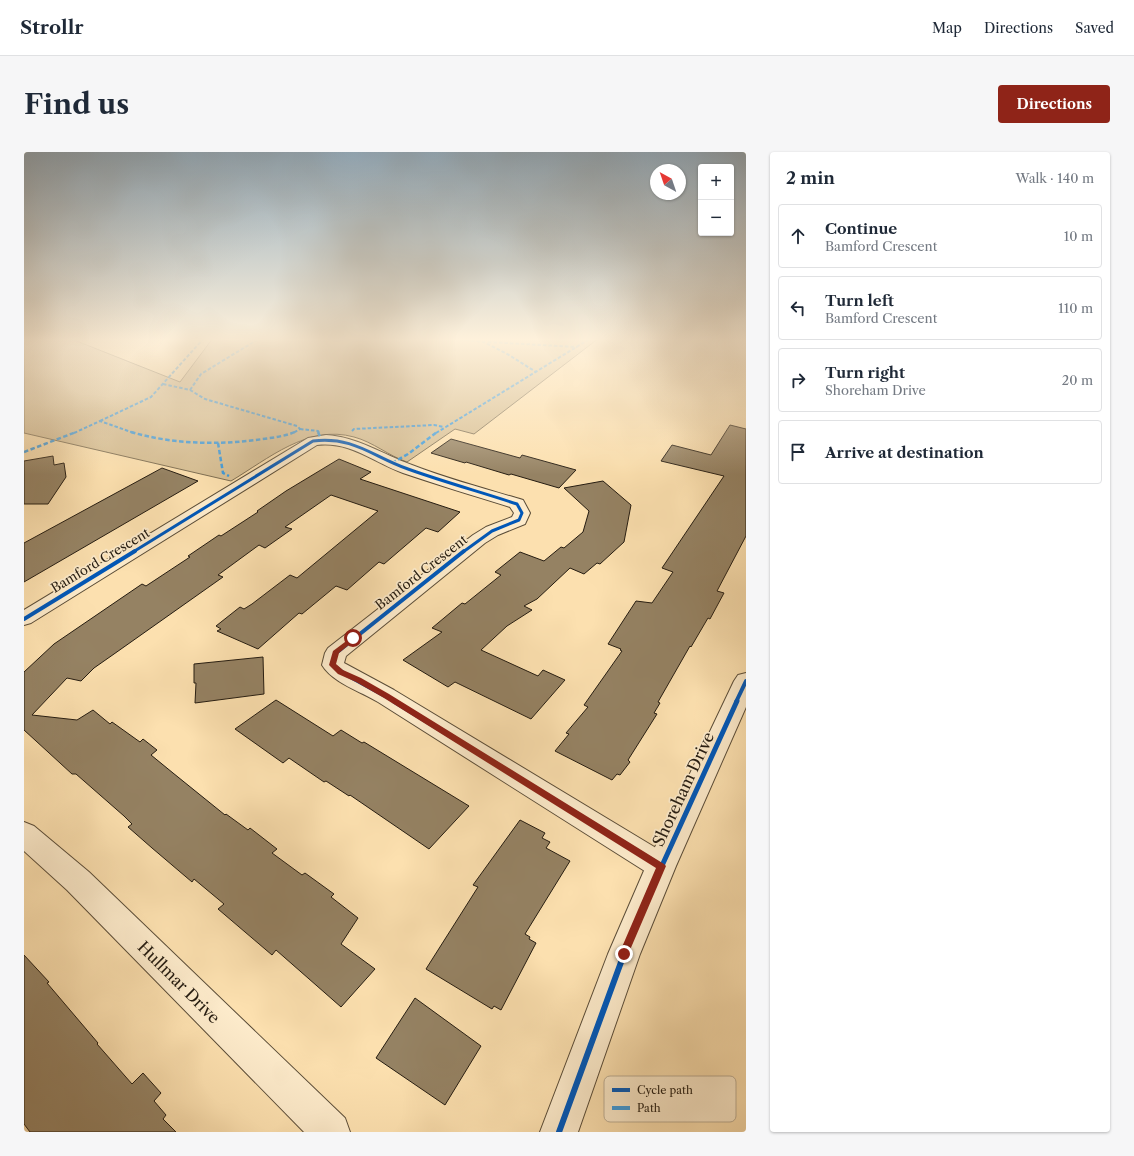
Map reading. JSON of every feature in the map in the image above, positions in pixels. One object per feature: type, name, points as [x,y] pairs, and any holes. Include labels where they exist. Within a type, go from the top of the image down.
[{"type":"street","name":"Bamford Crescent","points":[[24,619],[313,441],[341,439],[353,443],[407,469],[517,504],[522,513],[519,520],[492,531],[478,539],[336,653],[333,665],[341,672],[359,680],[386,696],[661,866]]},
{"type":"street","name":"Shoreham Drive","points":[[559,1132],[624,954],[661,866],[746,681]]},
{"type":"street","name":"Hullmar Drive","points":[[24,834],[78,881],[331,1132]]},
{"type":"shaded area","points":[[24,384],[539,384],[474,434],[455,429],[407,462],[361,439],[337,434],[321,435],[305,439],[289,446],[231,481],[24,433]]},
{"type":"building","points":[[730,425],[746,429],[746,536],[717,591],[724,593],[710,619],[708,618],[691,647],[690,646],[658,702],[660,703],[654,713],[657,714],[628,760],[630,762],[620,775],[617,774],[612,780],[555,751],[569,734],[566,733],[588,707],[584,705],[622,651],[620,650],[621,649],[608,644],[636,601],[652,603],[673,572],[662,568],[724,476],[661,461],[672,445],[711,455]]},
{"type":"building","points":[[451,439],[520,458],[522,455],[576,470],[559,488],[431,453]]},
{"type":"building","points":[[53,456],[54,465],[64,463],[66,477],[48,504],[24,504],[24,461]]},
{"type":"building","points":[[339,459],[371,472],[360,479],[460,512],[438,532],[426,528],[384,564],[379,562],[347,590],[336,586],[302,614],[299,613],[258,649],[217,631],[221,629],[216,626],[240,607],[244,609],[252,604],[290,575],[297,578],[378,511],[331,495],[285,527],[292,529],[265,548],[259,545],[218,575],[223,577],[94,668],[81,681],[67,678],[32,715],[77,720],[93,710],[110,724],[112,722],[140,742],[143,739],[157,750],[151,755],[173,773],[225,815],[226,814],[248,830],[250,828],[277,849],[272,853],[302,875],[305,873],[334,894],[331,897],[358,918],[341,944],[375,969],[341,1007],[276,950],[272,955],[218,909],[224,904],[194,879],[192,882],[152,848],[128,827],[132,824],[124,816],[76,774],[72,774],[24,730],[24,672],[54,644],[142,584],[146,586],[190,557],[188,556],[219,535],[221,536],[258,512],[257,511],[286,491]]},
{"type":"building","points":[[162,468],[198,481],[24,582],[24,543]]},
{"type":"building","points":[[603,481],[631,505],[624,542],[600,564],[597,563],[584,574],[570,568],[537,599],[524,606],[532,610],[507,626],[481,650],[538,676],[543,670],[565,680],[531,719],[455,682],[448,687],[403,660],[442,632],[432,628],[462,603],[465,604],[501,575],[495,572],[520,552],[544,561],[561,547],[564,548],[583,532],[589,511],[564,488]]},
{"type":"building","points":[[263,657],[264,694],[195,703],[196,683],[194,683],[194,664]]},
{"type":"building","points":[[276,700],[333,736],[341,730],[362,743],[364,742],[469,806],[429,849],[350,795],[349,796],[326,781],[324,782],[289,758],[283,763],[235,729]]},
{"type":"building","points":[[520,820],[545,833],[542,838],[550,842],[546,848],[570,861],[525,934],[530,937],[529,939],[536,943],[501,1010],[494,1006],[492,1009],[426,969],[478,887],[473,885]]},
{"type":"building","points":[[24,955],[49,982],[47,983],[132,1084],[143,1073],[161,1093],[154,1101],[166,1115],[163,1119],[176,1132],[30,1132],[24,1124]]},
{"type":"building","points":[[415,998],[481,1046],[445,1105],[376,1058]]},
{"type":"marked path","points":[[100,421],[151,397],[163,384]]},
{"type":"marked path","points":[[24,452],[62,438],[100,421],[141,435],[180,442],[199,443],[240,442],[277,437],[287,435],[300,429],[297,426],[205,399],[190,390],[163,384]]},
{"type":"marked path","points":[[190,390],[194,384]]},
{"type":"marked path","points":[[392,463],[408,454],[444,427],[516,384]]},
{"type":"marked path","points":[[352,431],[354,429],[434,425],[444,427]]},
{"type":"marked path","points":[[300,429],[318,431],[321,439]]},
{"type":"marked path","points":[[218,443],[223,473],[229,476]]},
{"type":"cycle path","points":[[24,619],[313,441],[326,439],[350,443],[407,469],[517,504],[522,513],[519,520],[492,531],[479,539],[336,653],[333,665],[345,674],[386,696],[661,866]]},
{"type":"cycle path","points":[[559,1132],[624,954],[661,866],[746,681]]},
{"type":"route","points":[[353,638],[336,653],[333,665],[341,672],[359,680],[386,696],[661,866],[624,954]]}]
